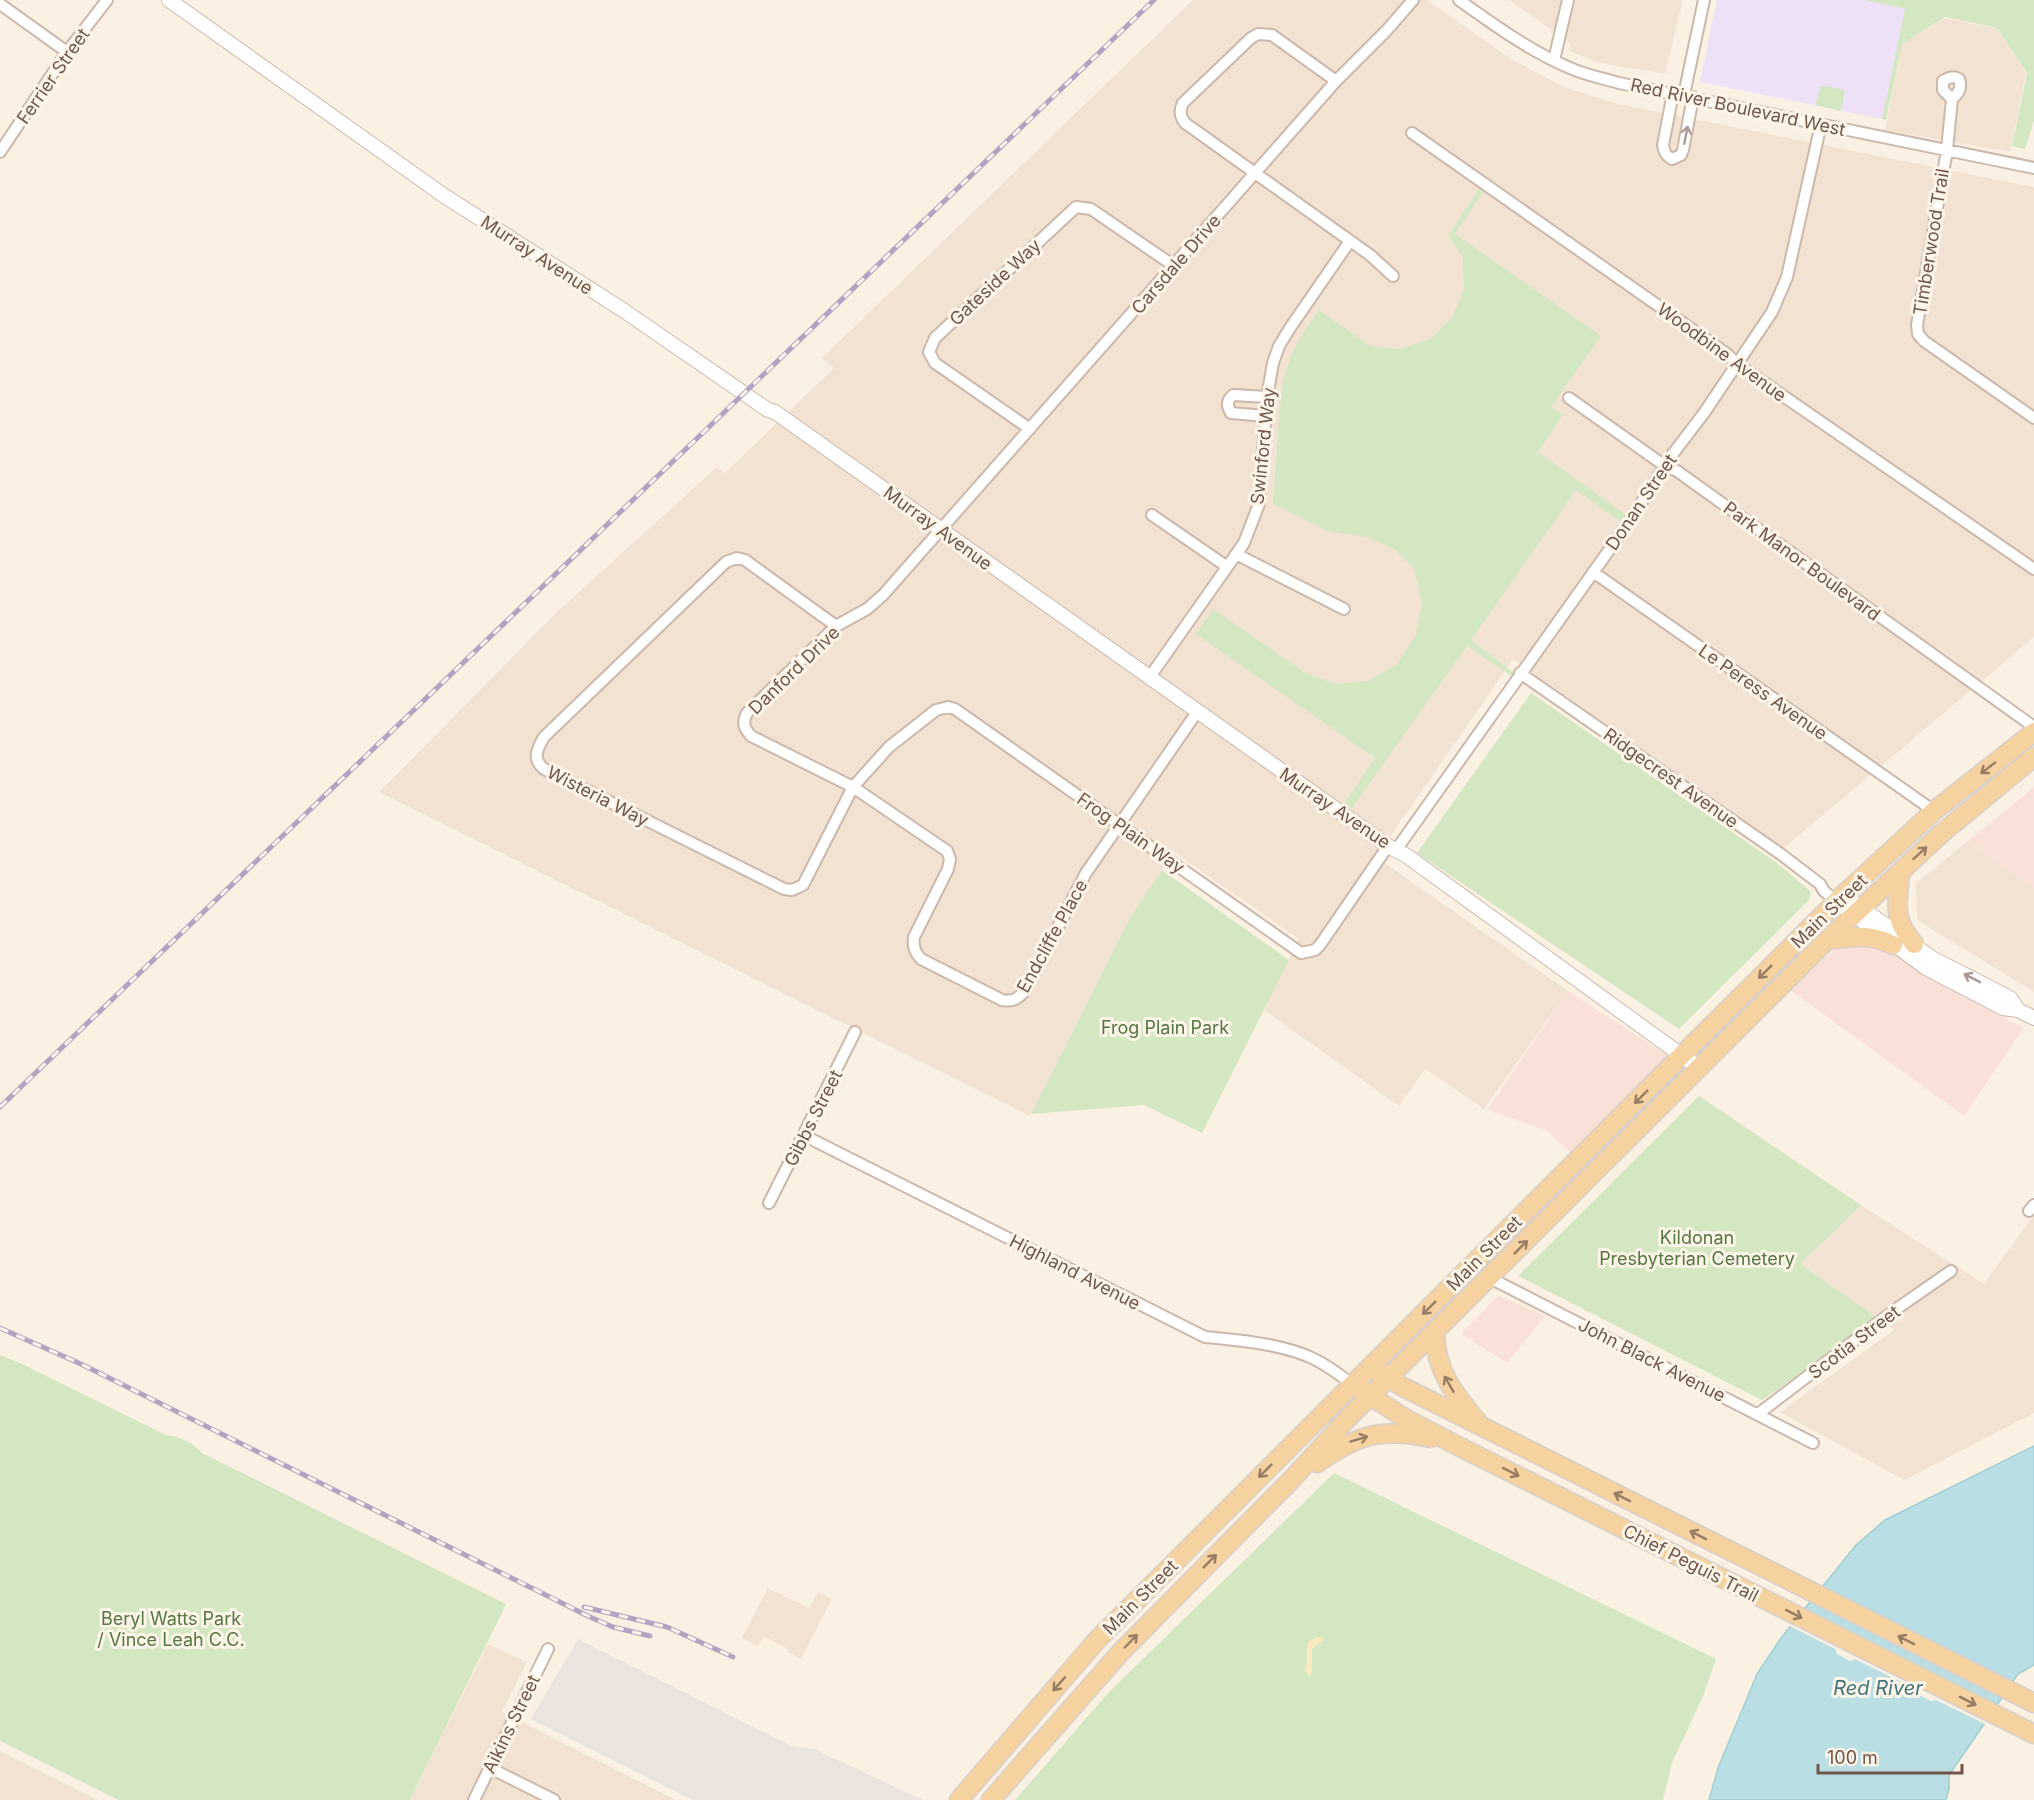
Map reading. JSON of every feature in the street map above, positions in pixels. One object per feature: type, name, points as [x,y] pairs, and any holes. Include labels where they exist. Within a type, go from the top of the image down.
[{"type":"main road","name":"Main Street","points":[[958,1800],[1097,1640],[1840,898],[1934,812],[2034,732]]},
{"type":"main road","name":"Main Street","points":[[991,1800],[1119,1654],[1292,1479],[1325,1442],[1827,940],[1973,806],[2034,757]]},
{"type":"main road","points":[[1900,872],[1897,916],[1902,930],[1914,944]]},
{"type":"main road","points":[[1827,940],[1869,936],[1893,945]]},
{"type":"main road","points":[[1435,1333],[1436,1353],[1444,1376],[1458,1398],[1482,1427]]},
{"type":"main road","name":"Chief Peguis Trail","points":[[1369,1367],[1482,1427],[2034,1703]]},
{"type":"main road","name":"Chief Peguis Trail","points":[[1352,1384],[1406,1419],[1458,1446],[2034,1734]]},
{"type":"main road","points":[[1292,1479],[1343,1445],[1371,1435],[1389,1433],[1416,1435],[1458,1446]]},
{"type":"street","name":"Ferrier Street","points":[[0,152],[67,52],[107,0]]},
{"type":"street","name":"Murray Avenue","points":[[169,0],[443,195],[626,312],[768,410],[775,412],[1197,712],[1392,848],[1407,856],[1699,1068]]},
{"type":"street","name":"Carsdale Drive","points":[[942,531],[1336,81],[1387,30],[1413,0]]},
{"type":"street","name":"Red River Boulevard West","points":[[1459,0],[1516,39],[1570,68],[1598,77],[2034,168]]},
{"type":"street","points":[[1554,60],[1568,0]]},
{"type":"street","points":[[1683,95],[1683,150],[1677,158],[1672,159],[1667,156],[1663,145],[1683,95],[1704,0]]},
{"type":"street","points":[[1,7],[67,52]]},
{"type":"street","points":[[1336,81],[1272,35],[1258,34],[1183,103],[1180,110],[1181,118],[1350,241],[1393,276]]},
{"type":"street","points":[[1947,150],[1952,99]]},
{"type":"street","name":"Donan Street","points":[[1392,848],[1629,522],[1772,312],[1787,277],[1798,237],[1821,124]]},
{"type":"street","name":"Woodbine Avenue","points":[[1412,133],[1727,354],[1737,364],[2034,569]]},
{"type":"street","name":"Timberwood Trail","points":[[1947,150],[1942,167],[1917,325],[1918,334],[1924,341],[2034,418]]},
{"type":"street","name":"Gateside Way","points":[[1030,429],[935,363],[929,352],[935,338],[1076,207],[1091,209],[1174,266]]},
{"type":"street","name":"Swinford Way","points":[[1149,678],[1247,536],[1259,504],[1273,363],[1280,346],[1350,241]]},
{"type":"street","points":[[1266,416],[1231,413],[1227,404],[1228,399],[1233,395],[1268,397]]},
{"type":"street","name":"Park Manor Boulevard","points":[[1569,398],[1665,466],[1677,471],[2034,727]]},
{"type":"street","points":[[1152,515],[1226,566]]},
{"type":"street","name":"Danford Drive","points":[[853,787],[751,736],[745,728],[744,720],[747,713],[836,626],[867,609],[883,596],[942,531]]},
{"type":"street","points":[[1236,554],[1344,609]]},
{"type":"street","name":"Wisteria Way","points":[[836,626],[745,560],[732,559],[726,562],[544,737],[538,747],[536,757],[539,765],[544,769],[784,889],[792,890],[803,885],[853,787]]},
{"type":"street","name":"Le Peress Avenue","points":[[1593,572],[1934,812]]},
{"type":"street","name":"Ridgecrest Avenue","points":[[1520,673],[1782,855],[1820,884],[1829,885],[1840,898],[1858,911],[1914,944],[1932,958],[2010,998],[2018,1010]]},
{"type":"street","name":"Frog Plain Way","points":[[853,787],[890,747],[936,710],[948,706],[1301,952],[1315,951],[1392,848]]},
{"type":"street","name":"Endcliffe Place","points":[[853,787],[947,851],[950,859],[948,869],[914,937],[915,952],[921,958],[1002,1000],[1009,1001],[1017,999],[1024,992],[1086,873],[1197,712]]},
{"type":"street","name":"Ridgecrest Avenue","points":[[1858,911],[1893,945],[1958,986],[2003,1008],[2018,1010],[2034,1018]]},
{"type":"street","name":"Gibbs Street","points":[[769,1203],[805,1136],[855,1032]]},
{"type":"street","name":"Highland Avenue","points":[[805,1136],[1205,1337],[1239,1341],[1303,1354],[1324,1364],[1352,1384]]},
{"type":"street","name":"Scotia Street","points":[[1758,1414],[1892,1312],[1951,1271]]},
{"type":"street","name":"John Black Avenue","points":[[1490,1278],[1813,1443]]},
{"type":"street","name":"Aikins Street","points":[[474,1800],[548,1649]]},
{"type":"street","points":[[490,1768],[554,1800]]},
{"type":"shaded area","points":[[1193,0],[1427,0],[1511,59],[1564,87],[1618,104],[2034,187],[2034,637],[1784,848],[1513,659],[1376,857],[1568,991],[1484,1109],[1425,1069],[1399,1106],[1264,1010],[1299,939],[1174,852],[1131,916],[1030,1116],[379,792],[557,612],[717,467],[725,473],[834,368],[822,358]]},
{"type":"shaded area","points":[[1509,0],[1683,0],[1665,74],[1600,63],[1569,51],[1570,43]]},
{"type":"shaded area","points":[[1717,0],[1865,0],[1906,8],[1882,119],[1700,82]]},
{"type":"shaded area","points":[[1945,18],[1998,29],[2026,73],[2010,152],[1885,130],[1902,44]]},
{"type":"shaded area","points":[[2034,787],[2034,888],[1968,841]]},
{"type":"shaded area","points":[[1968,841],[2034,888],[2034,992],[1917,920],[1916,883]]},
{"type":"shaded area","points":[[1840,944],[1880,944],[1938,982],[2024,1028],[1964,1116],[1790,990]]},
{"type":"shaded area","points":[[1568,991],[1670,1057],[1572,1154],[1546,1130],[1487,1110]]},
{"type":"shaded area","points":[[1861,1205],[1984,1284],[2034,1215],[2034,1413],[1904,1480],[1780,1412],[1894,1330],[1800,1264]]},
{"type":"shaded area","points":[[1498,1295],[1545,1316],[1507,1363],[1461,1334]]},
{"type":"shaded area","points":[[768,1588],[809,1608],[818,1592],[832,1599],[801,1659],[764,1636],[758,1646],[742,1638]]},
{"type":"shaded area","points":[[578,1639],[791,1746],[814,1749],[923,1800],[693,1800],[531,1719]]},
{"type":"shaded area","points":[[488,1644],[527,1662],[502,1712],[676,1800],[410,1800]]},
{"type":"shaded area","points":[[0,1751],[98,1800],[0,1800]]},
{"type":"green space","points":[[1865,0],[2034,0],[2034,120],[2025,149],[2012,146],[2027,73],[1997,28],[1945,17],[1902,44],[1886,120],[1882,119],[1905,9]]},
{"type":"green space","points":[[1820,87],[1845,90],[1841,111],[1816,105]]},
{"type":"green space","points":[[1480,187],[1484,190],[1455,234],[1601,336],[1551,407],[1563,415],[1538,452],[1629,517],[1624,524],[1576,490],[1471,640],[1518,676],[1516,679],[1467,646],[1351,809],[1344,804],[1375,758],[1196,634],[1213,609],[1304,672],[1335,684],[1368,681],[1397,664],[1416,635],[1422,605],[1415,570],[1396,550],[1368,537],[1327,531],[1273,504],[1281,394],[1286,370],[1294,349],[1319,310],[1370,346],[1400,349],[1430,339],[1452,318],[1464,289],[1463,258],[1448,235]]},
{"type":"green space","points":[[1531,693],[1777,863],[1811,892],[1809,900],[1679,1029],[1417,853]]},
{"type":"green space","name":"Frog Plain Park","points":[[1162,870],[1289,960],[1202,1133],[1144,1105],[1031,1114],[1131,916]]},
{"type":"green space","name":"Kildonan Presbyterian Cemetery","points":[[1699,1096],[1861,1205],[1800,1264],[1879,1319],[1762,1400],[1518,1276]]},
{"type":"green space","name":"Beryl Watts Park / Vince Leah C.C.","points":[[0,1355],[166,1435],[186,1441],[202,1453],[506,1604],[410,1800],[118,1800],[0,1741]]},
{"type":"green space","points":[[1334,1473],[1716,1659],[1703,1696],[1672,1763],[1663,1800],[1015,1800],[1109,1692]]},
{"type":"sand","points":[[1322,1637],[1324,1640],[1312,1649],[1312,1674],[1309,1676],[1305,1671],[1307,1646],[1309,1641]]},
{"type":"water","name":"Red River","points":[[2034,1446],[2034,1665],[2018,1674],[1949,1775],[1946,1800],[1709,1800],[1718,1768],[1757,1674],[1781,1638],[1856,1545],[1885,1520]]},
{"type":"pier","points":[[1801,1609],[1998,1708],[1987,1725],[1936,1700],[1931,1701],[1919,1695],[1917,1690],[1855,1659],[1850,1661],[1837,1654],[1835,1649],[1788,1625]]},
{"type":"railway","points":[[0,1107],[1154,0]]},
{"type":"railway","points":[[0,1328],[81,1364],[590,1617],[613,1627],[650,1636]]},
{"type":"railway","points":[[584,1607],[667,1627],[733,1657]]}]
